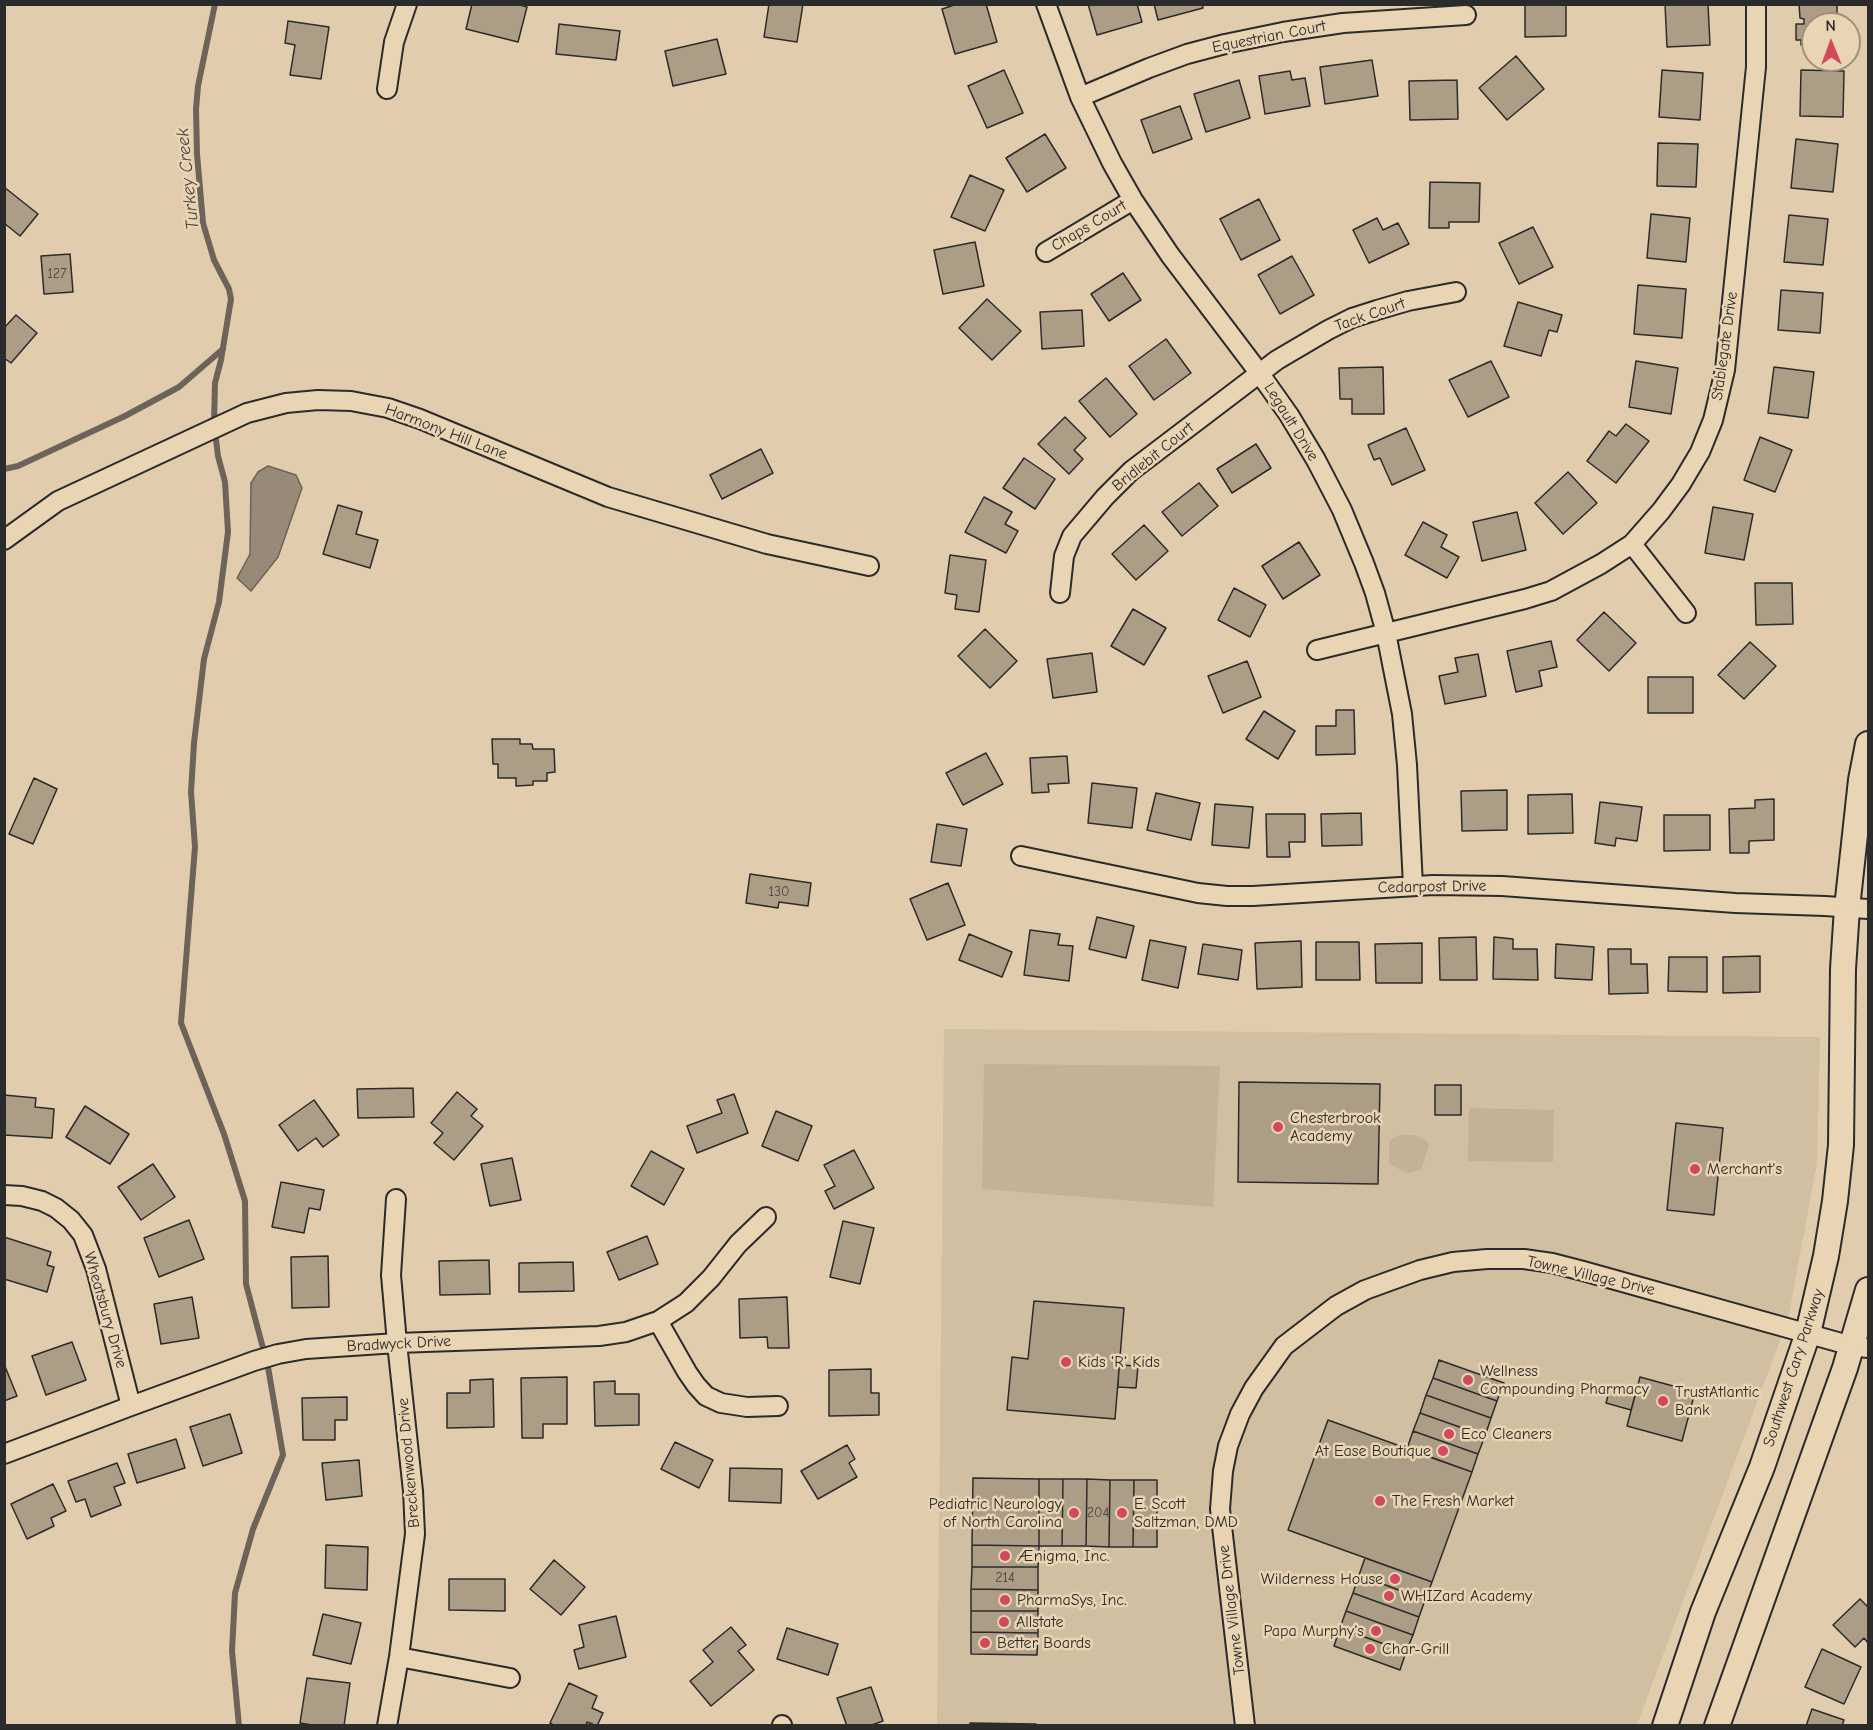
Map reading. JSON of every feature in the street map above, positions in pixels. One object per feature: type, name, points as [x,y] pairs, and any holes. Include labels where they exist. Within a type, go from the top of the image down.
[{"type":"main road","name":"Southwest Cary Parkway","points":[[1665,1725],[1703,1612],[1762,1467],[1808,1333],[1826,1256],[1841,1145],[1843,981],[1858,909],[1861,780],[1869,744]]},
{"type":"main road","points":[[1718,1725],[1860,1347],[1869,1290]]},
{"type":"street","points":[[387,89],[394,42],[407,4]]},
{"type":"street","name":"Legault Drive","points":[[1046,4],[1080,97],[1133,200],[1170,255],[1289,415],[1342,510],[1375,593],[1386,633],[1402,714],[1413,886]]},
{"type":"street","name":"Stablegate Drive","points":[[1317,650],[1551,591],[1632,544],[1681,484],[1713,420],[1725,370],[1756,67],[1756,4]]},
{"type":"street","name":"Equestrian Court","points":[[1080,97],[1187,54],[1225,44],[1343,23],[1466,15]]},
{"type":"street","name":"Chaps Court","points":[[1046,252],[1133,200]]},
{"type":"street","name":"Tack Court","points":[[1260,374],[1277,360],[1352,318],[1408,301],[1456,292]]},
{"type":"street","name":"Bridlebit Court","points":[[1060,593],[1064,556],[1072,536],[1104,497],[1131,471],[1260,374]]},
{"type":"street","name":"Harmony Hill Lane","points":[[4,540],[58,501],[247,413],[286,403],[318,400],[351,401],[388,408],[420,419],[608,497],[767,544],[869,566]]},
{"type":"street","points":[[1632,544],[1686,613]]},
{"type":"street","name":"Cedarpost Drive","points":[[1021,856],[1198,893],[1227,896],[1262,896],[1413,886],[1502,886],[1568,889],[1735,903],[1858,909]]},
{"type":"street","name":"Wheatsbury Drive","points":[[4,1195],[22,1196],[42,1201],[56,1208],[83,1235],[96,1269],[131,1406]]},
{"type":"street","name":"Breckenwood Drive","points":[[387,1725],[399,1657],[415,1534],[413,1491],[391,1275],[396,1199]]},
{"type":"street","name":"Bradwyck Drive","points":[[4,1454],[278,1354],[306,1349],[397,1343],[599,1336],[626,1332],[658,1321],[686,1303],[738,1244],[766,1217]]},
{"type":"street","name":"Towne Village Drive","points":[[1245,1725],[1220,1509],[1223,1471],[1228,1446],[1240,1414],[1254,1388],[1284,1346],[1336,1306],[1365,1290],[1420,1270],[1453,1262],[1487,1258],[1524,1259],[1583,1271],[1860,1347]]},
{"type":"street","points":[[658,1321],[687,1372],[706,1395],[721,1404],[747,1407],[778,1406]]},
{"type":"street","points":[[399,1657],[510,1678]]},
{"type":"shaded area","points":[[268,466],[296,475],[302,488],[278,557],[251,591],[237,578],[250,554],[251,483],[258,472]]},
{"type":"shaded area","points":[[944,1029],[1820,1037],[1817,1163],[1788,1319],[1637,1725],[937,1726]]},
{"type":"shaded area","points":[[984,1064],[1220,1066],[1213,1207],[982,1189]]},
{"type":"shaded area","points":[[1469,1108],[1554,1110],[1553,1162],[1468,1161]]},
{"type":"shaded area","points":[[1399,1135],[1413,1135],[1429,1144],[1421,1170],[1407,1173],[1389,1164],[1389,1141]]},
{"type":"building","points":[[472,4],[517,4],[527,7],[518,42],[466,29]]},
{"type":"building","points":[[769,4],[803,4],[797,42],[764,37]]},
{"type":"building","points":[[957,4],[986,4],[997,42],[955,54],[942,9]]},
{"type":"building","points":[[1088,4],[1137,4],[1142,22],[1097,35]]},
{"type":"building","points":[[1154,4],[1202,4],[1203,8],[1158,20]]},
{"type":"building","points":[[1525,4],[1566,4],[1566,36],[1525,37]]},
{"type":"building","points":[[1665,4],[1708,4],[1710,45],[1667,47]]},
{"type":"building","points":[[1799,4],[1837,4],[1837,12],[1801,12],[1800,18]]},
{"type":"building","points":[[288,21],[329,27],[321,79],[290,75],[295,45],[285,43]]},
{"type":"building","points":[[559,24],[620,31],[616,60],[556,54]]},
{"type":"building","points":[[1796,24],[1801,24],[1801,40],[1796,40]]},
{"type":"building","points":[[717,39],[726,74],[673,86],[665,51]]},
{"type":"building","points":[[1516,56],[1544,89],[1507,120],[1479,88]]},
{"type":"building","points":[[1372,60],[1378,96],[1325,104],[1320,67]]},
{"type":"building","points":[[1004,70],[1023,113],[987,128],[968,86]]},
{"type":"building","points":[[1662,70],[1703,73],[1700,120],[1659,117]]},
{"type":"building","points":[[1801,70],[1801,72],[1844,72],[1843,117],[1800,116]]},
{"type":"building","points":[[1290,71],[1292,80],[1305,78],[1310,106],[1265,114],[1259,76]]},
{"type":"building","points":[[1239,80],[1250,118],[1206,132],[1194,94]]},
{"type":"building","points":[[1457,80],[1458,119],[1410,120],[1409,81]]},
{"type":"building","points":[[1180,106],[1192,139],[1153,153],[1141,120]]},
{"type":"building","points":[[1045,134],[1066,168],[1027,192],[1006,158]]},
{"type":"building","points":[[1796,139],[1838,144],[1833,192],[1791,188]]},
{"type":"building","points":[[1658,143],[1698,144],[1696,187],[1657,186]]},
{"type":"building","points":[[970,175],[1004,190],[985,231],[951,217]]},
{"type":"building","points":[[1430,182],[1480,183],[1479,222],[1449,222],[1449,228],[1429,228]]},
{"type":"building","points":[[4,187],[38,214],[20,236],[4,223]]},
{"type":"building","points":[[1259,199],[1280,240],[1241,260],[1220,219]]},
{"type":"building","points":[[1651,214],[1690,218],[1686,262],[1647,258]]},
{"type":"building","points":[[1789,215],[1828,219],[1823,265],[1784,262]]},
{"type":"building","points":[[1377,218],[1383,230],[1398,223],[1409,244],[1369,263],[1353,230]]},
{"type":"building","points":[[1533,227],[1553,267],[1519,284],[1499,243]]},
{"type":"building","points":[[975,242],[984,286],[943,294],[934,250]]},
{"type":"building","points":[[70,254],[73,292],[44,294],[41,256]]},
{"type":"building","points":[[1292,256],[1314,295],[1280,314],[1258,275]]},
{"type":"building","points":[[1123,273],[1141,300],[1109,321],[1091,294]]},
{"type":"building","points":[[1638,285],[1686,289],[1682,338],[1634,334]]},
{"type":"building","points":[[1781,290],[1823,293],[1820,333],[1778,330]]},
{"type":"building","points":[[987,299],[1021,331],[992,360],[959,328]]},
{"type":"building","points":[[1518,302],[1562,315],[1557,332],[1549,330],[1541,356],[1504,346]]},
{"type":"building","points":[[1082,310],[1084,346],[1042,349],[1040,312]]},
{"type":"building","points":[[16,315],[37,333],[11,363],[4,358],[4,328]]},
{"type":"building","points":[[1166,339],[1191,373],[1154,400],[1129,366]]},
{"type":"building","points":[[1491,361],[1509,397],[1468,417],[1449,380]]},
{"type":"building","points":[[1636,361],[1678,368],[1671,414],[1629,407]]},
{"type":"building","points":[[1383,367],[1384,414],[1352,414],[1352,399],[1340,399],[1339,368]]},
{"type":"building","points":[[1774,367],[1814,372],[1808,418],[1768,413]]},
{"type":"building","points":[[1106,378],[1137,414],[1110,437],[1079,401]]},
{"type":"building","points":[[1065,417],[1086,438],[1074,450],[1083,459],[1069,474],[1038,444]]},
{"type":"building","points":[[1626,424],[1649,441],[1616,483],[1587,461],[1609,431],[1616,436]]},
{"type":"building","points":[[1406,428],[1425,470],[1392,485],[1380,458],[1374,460],[1368,445]]},
{"type":"building","points":[[1760,437],[1792,450],[1775,492],[1744,480]]},
{"type":"building","points":[[1256,444],[1271,468],[1232,493],[1217,469]]},
{"type":"building","points":[[761,449],[773,473],[722,499],[710,475]]},
{"type":"building","points":[[1024,458],[1055,479],[1035,509],[1003,488]]},
{"type":"building","points":[[1568,472],[1597,503],[1563,534],[1535,503]]},
{"type":"building","points":[[1199,483],[1218,506],[1182,536],[1162,512]]},
{"type":"building","points":[[984,497],[1012,512],[1005,524],[1018,531],[1006,553],[965,532]]},
{"type":"building","points":[[338,505],[362,512],[356,534],[378,540],[370,568],[323,554]]},
{"type":"building","points":[[1713,507],[1753,514],[1744,560],[1705,553]]},
{"type":"building","points":[[1517,512],[1526,550],[1482,561],[1473,522]]},
{"type":"building","points":[[1423,522],[1447,535],[1441,547],[1459,557],[1447,578],[1405,555]]},
{"type":"building","points":[[1144,525],[1168,551],[1136,580],[1112,554]]},
{"type":"building","points":[[1299,542],[1320,575],[1283,599],[1262,566]]},
{"type":"building","points":[[950,555],[986,560],[979,612],[955,609],[957,595],[945,593]]},
{"type":"building","points":[[1755,583],[1792,583],[1793,624],[1756,625]]},
{"type":"building","points":[[1234,588],[1266,605],[1250,637],[1218,620]]},
{"type":"building","points":[[1133,609],[1166,628],[1144,665],[1111,646]]},
{"type":"building","points":[[1604,612],[1636,643],[1609,671],[1577,640]]},
{"type":"building","points":[[985,629],[1017,661],[990,688],[958,656]]},
{"type":"building","points":[[1551,641],[1557,667],[1539,671],[1542,686],[1516,692],[1507,651]]},
{"type":"building","points":[[1750,642],[1776,666],[1744,699],[1718,675]]},
{"type":"building","points":[[1092,653],[1097,692],[1053,698],[1047,659]]},
{"type":"building","points":[[1478,654],[1486,696],[1445,704],[1439,676],[1458,672],[1455,658]]},
{"type":"building","points":[[1247,661],[1261,697],[1223,713],[1208,676]]},
{"type":"building","points":[[1648,677],[1693,677],[1693,713],[1648,713]]},
{"type":"building","points":[[1336,710],[1354,710],[1355,754],[1316,755],[1316,726],[1336,726]]},
{"type":"building","points":[[1264,711],[1295,731],[1278,759],[1246,739]]},
{"type":"building","points":[[492,739],[520,739],[520,744],[532,744],[533,749],[554,749],[555,772],[547,773],[547,781],[533,781],[533,785],[516,786],[516,778],[498,778],[498,764],[493,764]]},
{"type":"building","points":[[986,753],[1003,784],[963,805],[946,773]]},
{"type":"building","points":[[1067,756],[1069,783],[1048,784],[1049,792],[1032,793],[1030,758]]},
{"type":"building","points":[[34,778],[57,789],[33,844],[9,834]]},
{"type":"building","points":[[1092,783],[1137,788],[1132,828],[1088,823]]},
{"type":"building","points":[[1507,790],[1507,830],[1462,831],[1461,791]]},
{"type":"building","points":[[1156,793],[1200,803],[1191,840],[1147,830]]},
{"type":"building","points":[[1572,794],[1573,833],[1528,834],[1528,795]]},
{"type":"building","points":[[1774,799],[1774,840],[1749,841],[1749,853],[1730,853],[1729,809],[1755,808],[1755,800]]},
{"type":"building","points":[[1600,802],[1642,807],[1637,841],[1616,838],[1615,846],[1595,843]]},
{"type":"building","points":[[1215,804],[1253,807],[1249,848],[1212,845]]},
{"type":"building","points":[[1361,813],[1362,845],[1322,846],[1321,814]]},
{"type":"building","points":[[1266,814],[1305,814],[1305,842],[1289,842],[1290,857],[1267,857]]},
{"type":"building","points":[[1664,815],[1710,815],[1710,850],[1664,851]]},
{"type":"building","points":[[937,824],[967,829],[961,866],[931,862]]},
{"type":"building","points":[[750,874],[811,883],[808,906],[779,902],[778,908],[746,903]]},
{"type":"building","points":[[948,883],[965,925],[927,940],[910,899]]},
{"type":"building","points":[[1097,917],[1134,926],[1126,958],[1089,949]]},
{"type":"building","points":[[1030,930],[1060,934],[1058,945],[1073,946],[1069,981],[1024,975]]},
{"type":"building","points":[[969,934],[1012,952],[1002,977],[959,960]]},
{"type":"building","points":[[1476,937],[1477,980],[1440,980],[1439,938]]},
{"type":"building","points":[[1494,937],[1513,939],[1513,949],[1537,949],[1538,980],[1493,979]]},
{"type":"building","points":[[1150,940],[1186,947],[1178,988],[1142,980]]},
{"type":"building","points":[[1301,941],[1302,987],[1257,989],[1255,943]]},
{"type":"building","points":[[1316,942],[1359,942],[1360,980],[1316,980]]},
{"type":"building","points":[[1422,943],[1422,983],[1376,983],[1375,944]]},
{"type":"building","points":[[1203,944],[1242,950],[1238,980],[1198,974]]},
{"type":"building","points":[[1556,944],[1594,947],[1592,980],[1555,978]]},
{"type":"building","points":[[1608,949],[1631,949],[1631,964],[1647,964],[1648,993],[1609,994]]},
{"type":"building","points":[[1760,956],[1760,992],[1723,993],[1723,957]]},
{"type":"building","points":[[1669,957],[1707,957],[1707,992],[1668,991]]},
{"type":"building","points":[[1239,1082],[1380,1084],[1378,1184],[1238,1182]]},
{"type":"building","points":[[1435,1085],[1461,1085],[1461,1115],[1435,1115]]},
{"type":"building","points":[[413,1088],[414,1117],[358,1118],[357,1089]]},
{"type":"building","points":[[457,1092],[477,1109],[471,1116],[483,1126],[454,1160],[434,1143],[443,1133],[431,1123]]},
{"type":"building","points":[[734,1094],[748,1133],[697,1153],[687,1126],[722,1113],[717,1100]]},
{"type":"building","points":[[4,1095],[36,1098],[35,1107],[54,1109],[52,1138],[4,1135]]},
{"type":"building","points":[[314,1100],[339,1135],[323,1147],[316,1138],[298,1151],[279,1125]]},
{"type":"building","points":[[85,1106],[129,1134],[110,1164],[66,1137]]},
{"type":"building","points":[[776,1111],[812,1126],[798,1161],[762,1146]]},
{"type":"building","name":"Merchant's","points":[[1676,1123],[1723,1128],[1714,1215],[1667,1210]]},
{"type":"building","points":[[854,1150],[874,1188],[834,1209],[825,1191],[835,1186],[824,1165]]},
{"type":"building","points":[[651,1151],[684,1169],[664,1205],[631,1186]]},
{"type":"building","points":[[512,1158],[521,1200],[490,1206],[481,1164]]},
{"type":"building","points":[[153,1164],[175,1197],[141,1220],[118,1187]]},
{"type":"building","points":[[281,1182],[324,1190],[320,1210],[309,1208],[304,1233],[272,1227]]},
{"type":"building","points":[[189,1220],[204,1259],[159,1277],[144,1238]]},
{"type":"building","points":[[843,1221],[874,1228],[860,1284],[830,1277]]},
{"type":"building","points":[[647,1236],[658,1264],[619,1280],[607,1252]]},
{"type":"building","points":[[4,1237],[51,1252],[47,1265],[54,1267],[47,1292],[4,1279]]},
{"type":"building","points":[[328,1256],[329,1307],[292,1308],[291,1257]]},
{"type":"building","points":[[489,1260],[490,1294],[440,1295],[439,1261]]},
{"type":"building","points":[[573,1262],[574,1291],[519,1292],[519,1263]]},
{"type":"building","points":[[192,1297],[199,1338],[161,1344],[154,1304]]},
{"type":"building","points":[[787,1297],[789,1348],[768,1348],[767,1337],[740,1338],[739,1299]]},
{"type":"building","name":"Kids 'R' Kids","points":[[1034,1301],[1124,1308],[1115,1419],[1007,1410],[1012,1357],[1028,1359]]},
{"type":"building","points":[[72,1342],[86,1380],[46,1395],[32,1356]]},
{"type":"building","name":"Wellness Compounding Pharmacy","points":[[1439,1360],[1504,1383],[1497,1401],[1433,1378]]},
{"type":"building","points":[[4,1364],[17,1396],[4,1401]]},
{"type":"building","points":[[1119,1365],[1138,1366],[1136,1388],[1118,1387]]},
{"type":"building","points":[[871,1369],[871,1393],[879,1393],[879,1415],[829,1416],[829,1370]]},
{"type":"building","points":[[567,1377],[567,1424],[543,1424],[543,1438],[522,1438],[521,1378]]},
{"type":"building","name":"TrustAtlantic Bank","points":[[1640,1377],[1695,1392],[1682,1441],[1627,1426]]},
{"type":"building","points":[[1433,1378],[1497,1401],[1491,1418],[1426,1395]]},
{"type":"building","points":[[493,1379],[494,1427],[447,1428],[447,1393],[470,1393],[470,1380]]},
{"type":"building","points":[[615,1381],[615,1394],[639,1394],[639,1425],[595,1426],[594,1382]]},
{"type":"building","points":[[1611,1385],[1636,1392],[1631,1410],[1606,1403]]},
{"type":"building","points":[[1426,1395],[1491,1418],[1485,1436],[1420,1413]]},
{"type":"building","points":[[347,1397],[347,1420],[335,1420],[335,1440],[303,1440],[302,1398]]},
{"type":"building","name":"Eco Cleaners","points":[[1420,1413],[1485,1436],[1478,1454],[1413,1431]]},
{"type":"building","points":[[230,1414],[242,1453],[203,1466],[190,1427]]},
{"type":"building","name":"The Fresh Market","points":[[1328,1420],[1472,1472],[1432,1582],[1288,1530]]},
{"type":"building","name":"At Ease Boutique","points":[[1413,1431],[1478,1454],[1472,1472],[1407,1449]]},
{"type":"building","points":[[176,1439],[185,1468],[137,1483],[128,1454]]},
{"type":"building","points":[[675,1442],[713,1460],[699,1488],[661,1469]]},
{"type":"building","points":[[847,1445],[855,1459],[849,1463],[857,1477],[818,1499],[801,1471]]},
{"type":"building","points":[[359,1460],[362,1496],[326,1500],[322,1463]]},
{"type":"building","points":[[117,1463],[125,1483],[114,1487],[121,1505],[91,1517],[85,1499],[76,1502],[68,1481]]},
{"type":"building","points":[[730,1468],[782,1469],[781,1503],[729,1501]]},
{"type":"building","points":[[973,1478],[1039,1479],[1039,1546],[972,1545]]},
{"type":"building","points":[[1039,1479],[1063,1479],[1062,1546],[1039,1546]]},
{"type":"building","name":"Pediatric Neurology of North Carolina","points":[[1063,1479],[1087,1479],[1086,1546],[1062,1546]]},
{"type":"building","points":[[1087,1479],[1110,1480],[1109,1547],[1086,1546]]},
{"type":"building","name":"E. Scott Saltzman, DMD","points":[[1110,1480],[1134,1480],[1133,1547],[1109,1547]]},
{"type":"building","points":[[1134,1480],[1157,1480],[1157,1547],[1133,1547]]},
{"type":"building","points":[[53,1484],[66,1511],[51,1518],[54,1526],[27,1539],[11,1504]]},
{"type":"building","points":[[326,1545],[368,1547],[367,1590],[325,1588]]},
{"type":"building","name":"Ænigma, Inc.","points":[[972,1545],[1039,1546],[1038,1567],[972,1567]]},
{"type":"building","name":"Wilderness House","points":[[1365,1558],[1432,1582],[1425,1600],[1359,1575]]},
{"type":"building","points":[[554,1560],[585,1587],[561,1615],[530,1589]]},
{"type":"building","points":[[972,1567],[1038,1567],[1038,1590],[971,1589]]},
{"type":"building","name":"WHIZard Academy","points":[[1359,1575],[1425,1600],[1419,1617],[1353,1593]]},
{"type":"building","points":[[449,1579],[505,1579],[505,1611],[449,1610]]},
{"type":"building","name":"PharmaSys, Inc.","points":[[971,1589],[1038,1590],[1038,1611],[971,1611]]},
{"type":"building","points":[[1353,1593],[1419,1617],[1413,1635],[1346,1611]]},
{"type":"building","points":[[1860,1599],[1868,1607],[1868,1643],[1864,1638],[1855,1647],[1833,1625]]},
{"type":"building","name":"Allstate","points":[[971,1611],[1038,1611],[1038,1633],[971,1632]]},
{"type":"building","name":"Papa Murphy's","points":[[1346,1611],[1413,1635],[1406,1652],[1340,1628]]},
{"type":"building","points":[[323,1614],[361,1623],[351,1664],[313,1655]]},
{"type":"building","points":[[616,1616],[626,1657],[579,1669],[574,1650],[584,1647],[579,1625]]},
{"type":"building","points":[[731,1627],[746,1645],[738,1651],[754,1670],[711,1706],[690,1681],[713,1662],[703,1650]]},
{"type":"building","points":[[787,1628],[838,1644],[828,1675],[777,1659]]},
{"type":"building","name":"Char-Grill","points":[[1340,1628],[1406,1652],[1400,1670],[1334,1646]]},
{"type":"building","points":[[971,1632],[1038,1633],[1037,1655],[971,1654]]},
{"type":"building","points":[[1822,1649],[1861,1667],[1844,1704],[1805,1687]]},
{"type":"building","points":[[307,1678],[350,1683],[344,1726],[300,1723]]},
{"type":"building","points":[[569,1683],[597,1696],[592,1708],[603,1713],[597,1726],[587,1722],[586,1726],[555,1726],[550,1723]]},
{"type":"building","points":[[871,1687],[883,1721],[869,1726],[847,1726],[837,1698]]},
{"type":"building","points":[[1812,1709],[1844,1720],[1842,1726],[1806,1726]]},
{"type":"building","points":[[970,1723],[1036,1724],[1036,1726],[970,1726]]},
{"type":"waterway","points":[[215,4],[198,86],[197,154],[203,223],[214,260],[229,289],[231,299],[215,383],[214,423],[218,456],[225,482],[228,532],[219,602],[204,659],[194,743],[191,792],[195,847],[181,1023],[224,1134],[245,1201],[246,1284],[268,1367],[283,1455],[253,1529],[235,1593],[232,1651],[239,1726]]},
{"type":"waterway","name":"Turkey Creek","points":[[4,469],[18,466],[125,416],[179,387],[223,349]]},
{"type":"place","name":"Chesterbrook Academy","points":[[1278,1127]]},
{"type":"place","name":"Merchant's","points":[[1695,1169]]},
{"type":"place","name":"Kids 'R' Kids","points":[[1066,1362]]},
{"type":"place","name":"Wellness Compounding Pharmacy","points":[[1468,1380]]},
{"type":"place","name":"TrustAtlantic Bank","points":[[1663,1401]]},
{"type":"place","name":"Eco Cleaners","points":[[1449,1434]]},
{"type":"place","name":"At Ease Boutique","points":[[1443,1451]]},
{"type":"place","name":"The Fresh Market","points":[[1380,1501]]},
{"type":"place","name":"Pediatric Neurology of North Carolina","points":[[1074,1513]]},
{"type":"place","name":"E. Scott Saltzman, DMD","points":[[1122,1513]]},
{"type":"place","name":"Ænigma, Inc.","points":[[1005,1556]]},
{"type":"place","name":"Wilderness House","points":[[1395,1579]]},
{"type":"place","name":"WHIZard Academy","points":[[1389,1596]]},
{"type":"place","name":"PharmaSys, Inc.","points":[[1005,1600]]},
{"type":"place","name":"Allstate","points":[[1004,1622]]},
{"type":"place","name":"Papa Murphy's","points":[[1376,1631]]},
{"type":"place","name":"Better Boards","points":[[985,1643]]},
{"type":"place","name":"Char-Grill","points":[[1370,1649]]}]
